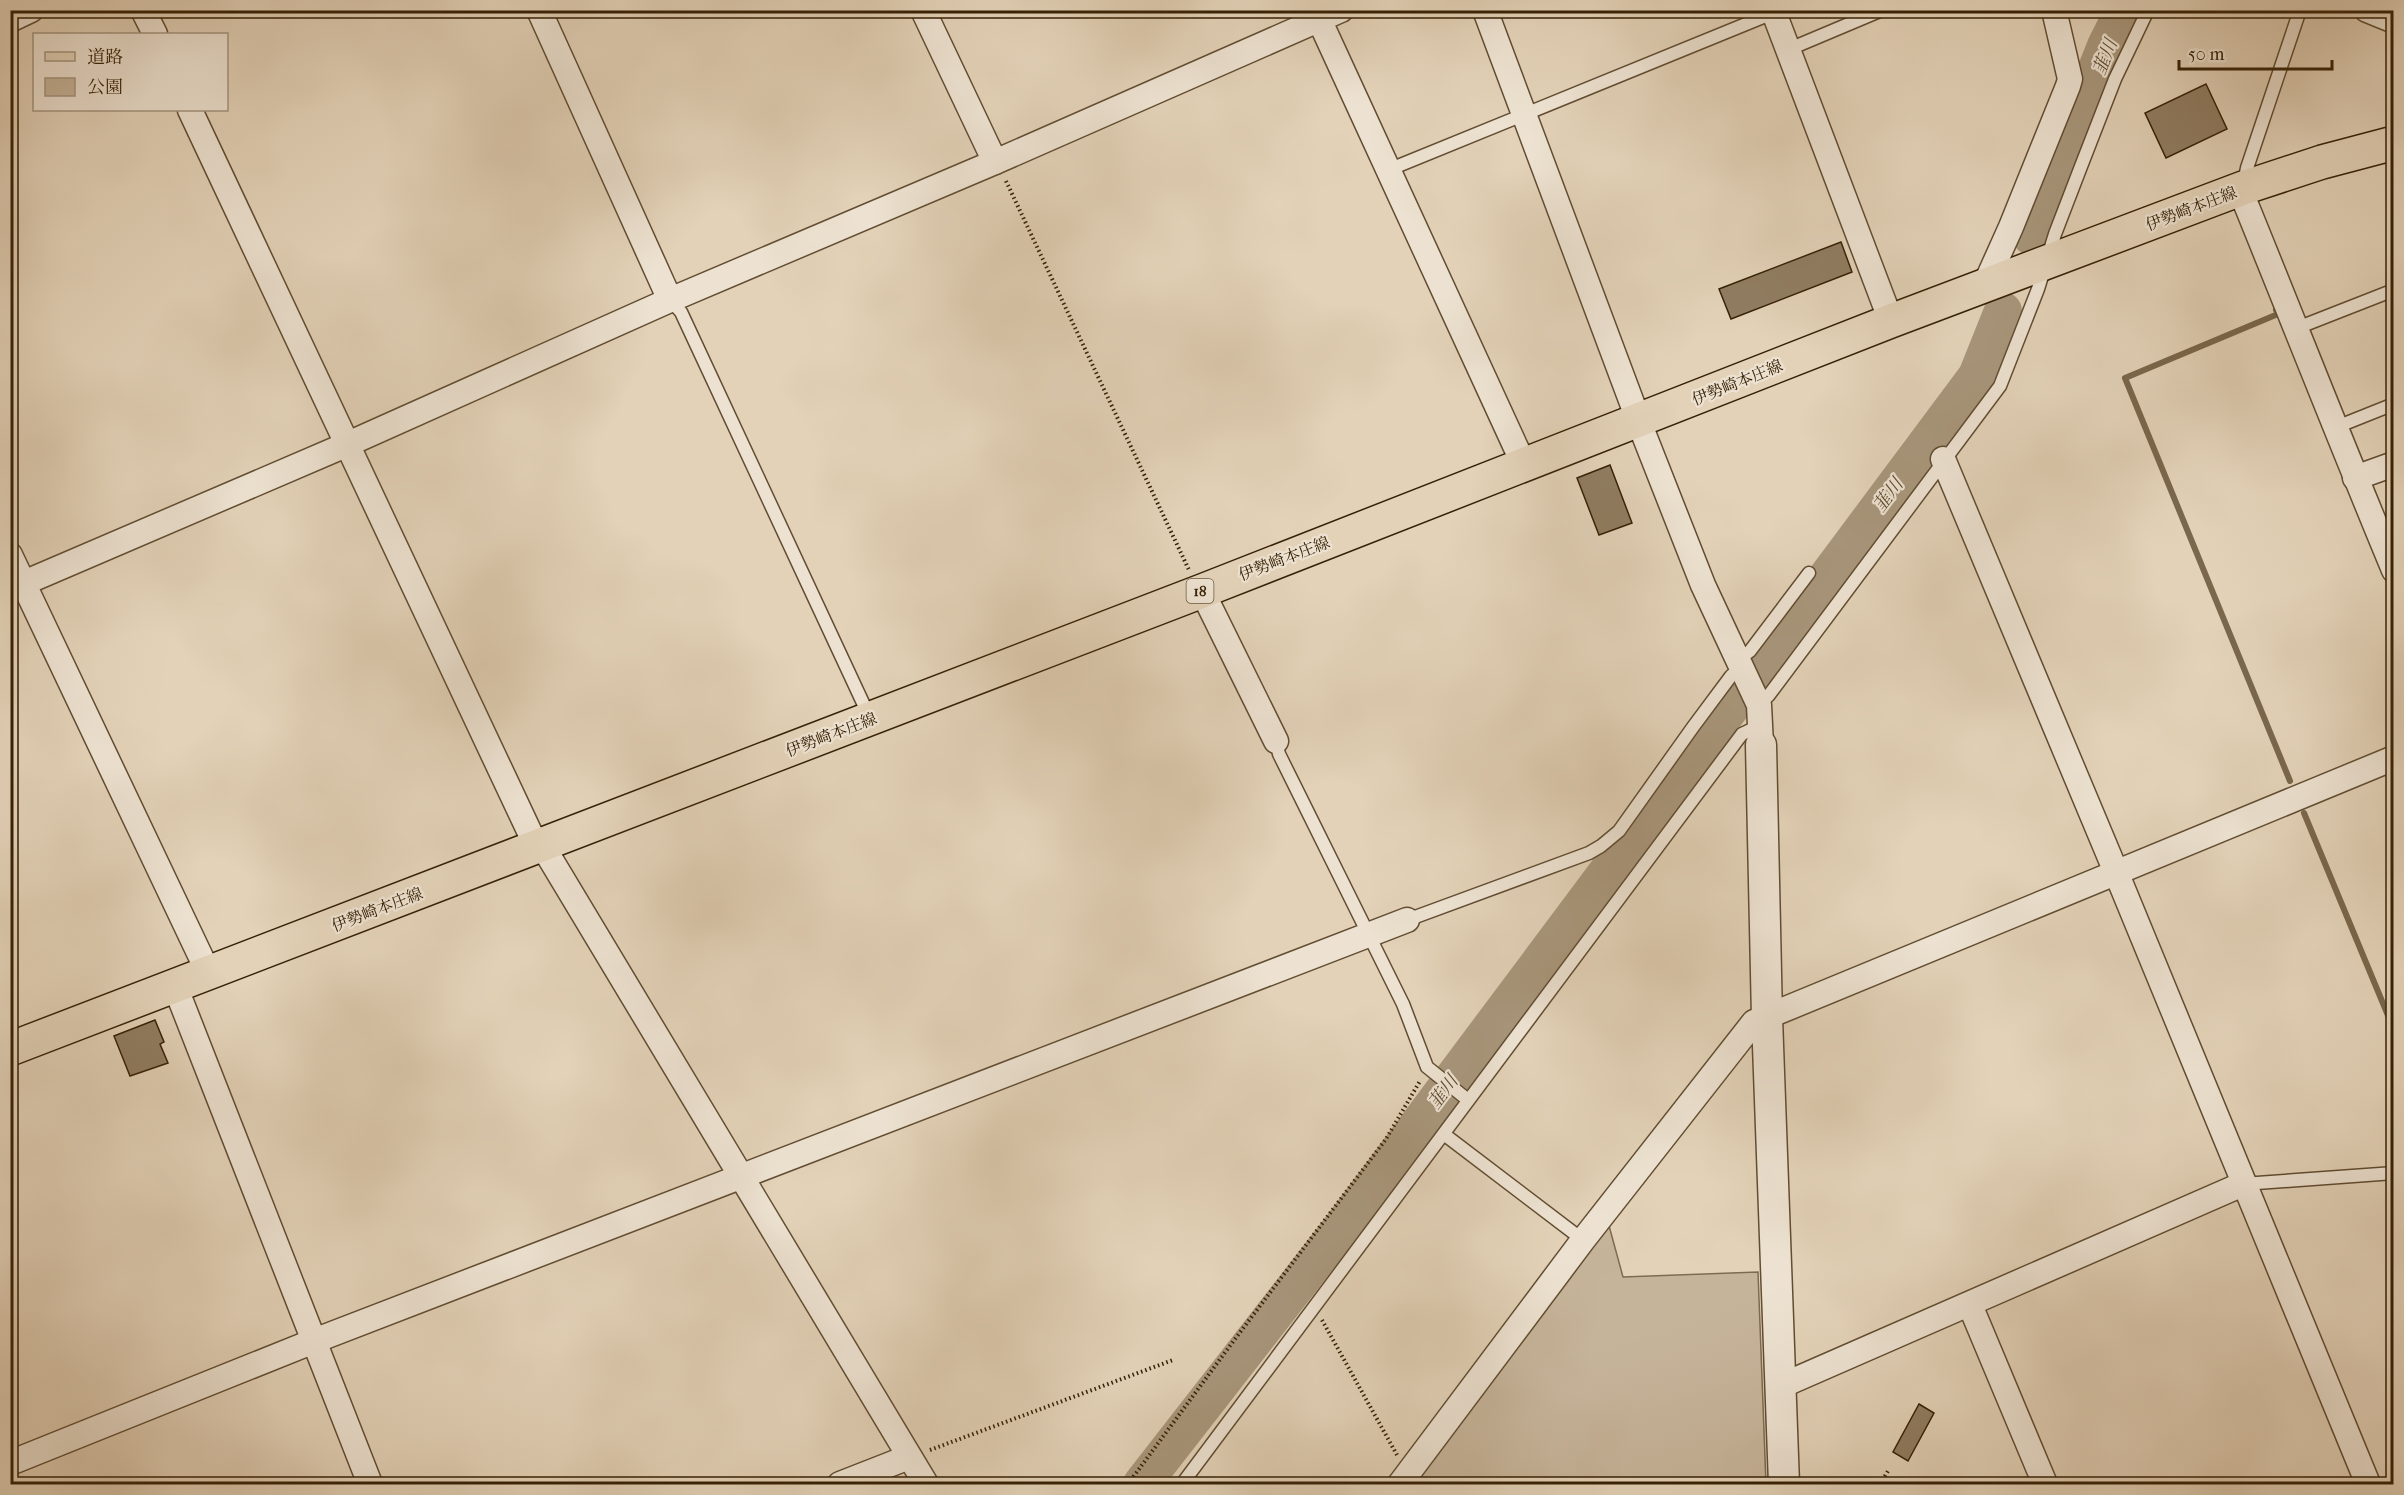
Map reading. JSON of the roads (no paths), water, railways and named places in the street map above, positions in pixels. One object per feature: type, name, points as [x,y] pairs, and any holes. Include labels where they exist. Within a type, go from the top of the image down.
[{"type":"main road","name":"伊勢崎本庄線","points":[[10,1049],[1202,591],[1891,321],[2243,188],[2322,162],[2394,143]]},
{"type":"street","points":[[10,20],[31,10]]},
{"type":"street","points":[[143,10],[154,33]]},
{"type":"street","points":[[538,10],[670,300]]},
{"type":"street","points":[[923,10],[995,162]]},
{"type":"street","points":[[17,586],[348,444],[670,300],[995,162],[1314,16],[1341,10]]},
{"type":"street","points":[[1485,10],[1639,420],[1703,585],[1740,664],[1760,725],[1767,1018],[1784,1485]]},
{"type":"street","points":[[1984,287],[2012,227],[2070,79],[2054,10]]},
{"type":"street","points":[[2367,10],[2394,21]]},
{"type":"street","points":[[1773,12],[1891,321]]},
{"type":"street","points":[[1314,16],[1324,30],[1524,465]]},
{"type":"street","points":[[190,111],[531,835],[542,845],[926,1485]]},
{"type":"street","points":[[2243,188],[2245,202],[2297,328],[2334,428],[2394,570]]},
{"type":"street","points":[[1944,459],[2368,1485]]},
{"type":"street","points":[[2355,478],[2394,464]]},
{"type":"street","points":[[10,555],[17,586],[209,974]]},
{"type":"street","points":[[1202,591],[1276,741]]},
{"type":"street","points":[[1407,1481],[1583,1240],[1754,1022],[2394,758]]},
{"type":"street","points":[[10,1463],[314,1341],[1407,920]]},
{"type":"street","points":[[175,986],[370,1485]]},
{"type":"street","points":[[1781,1386],[2243,1184]]},
{"type":"street","points":[[1970,1305],[2045,1485]]},
{"type":"street","points":[[840,1485],[909,1457]]},
{"type":"lane","points":[[1787,50],[1882,10]]},
{"type":"lane","points":[[1182,1485],[1445,1135],[1465,1098],[1742,734],[1760,725],[1769,695],[2000,386],[2107,99],[2148,10]]},
{"type":"lane","points":[[2243,188],[2247,168],[2300,10]]},
{"type":"lane","points":[[1388,170],[1773,12]]},
{"type":"lane","points":[[2297,328],[2394,290]]},
{"type":"lane","points":[[670,300],[681,312],[870,718]]},
{"type":"lane","points":[[2334,428],[2394,404]]},
{"type":"lane","points":[[1407,920],[1588,853],[1601,846],[1619,831],[1718,693],[1809,573]]},
{"type":"lane","points":[[1276,741],[1279,754],[1403,1004],[1430,1071],[1465,1098]]},
{"type":"lane","points":[[1445,1135],[1583,1240]]},
{"type":"lane","points":[[2243,1184],[2394,1173]]},
{"type":"waterway","name":"韮川","points":[[2031,236],[2106,46],[2124,10]]},
{"type":"waterway","points":[[2276,310],[2278,314],[2125,378],[2290,781]]},
{"type":"waterway","name":"韮川","points":[[1758,670],[1977,376],[2003,311]]},
{"type":"waterway","name":"韮川","points":[[1142,1484],[1342,1227],[1739,696]]},
{"type":"waterway","points":[[2304,813],[2394,1030]]}]
